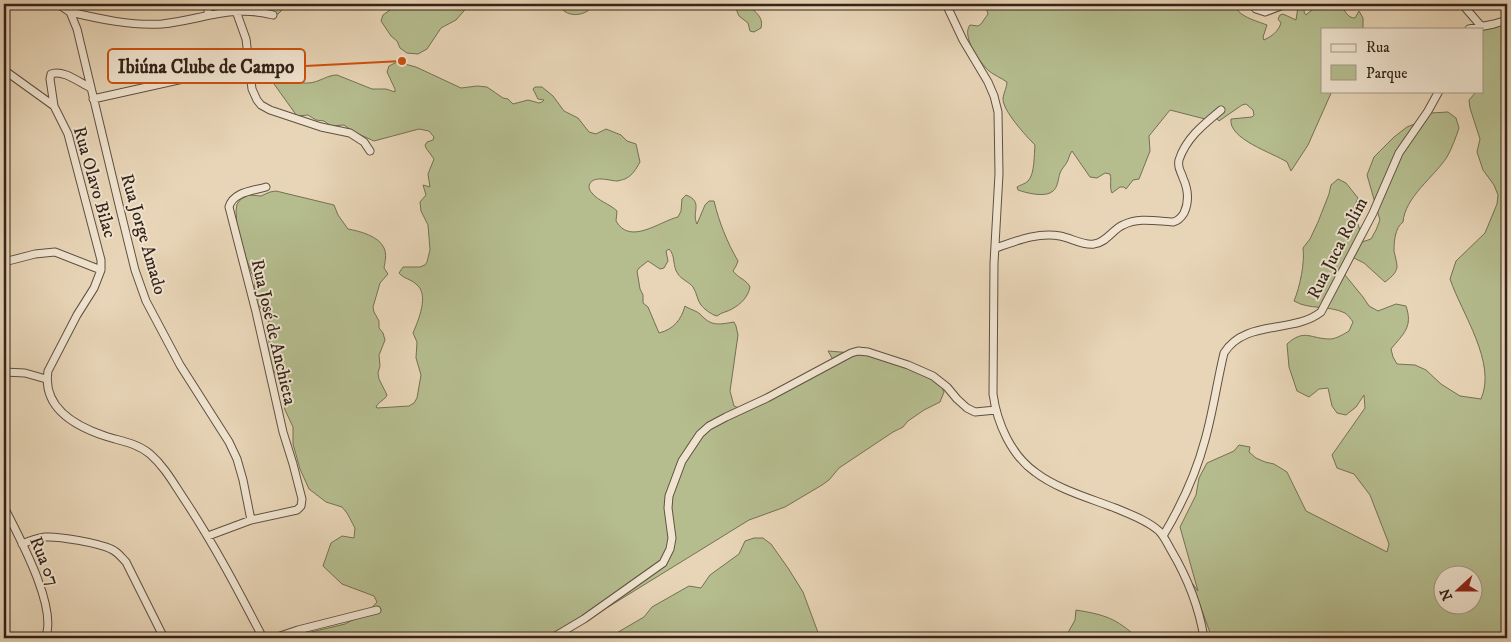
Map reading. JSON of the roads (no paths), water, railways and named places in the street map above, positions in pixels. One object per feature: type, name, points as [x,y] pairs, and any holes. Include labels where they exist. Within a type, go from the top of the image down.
[{"type":"street","points":[[58,4],[70,12],[135,24],[160,24],[248,10],[273,15]]},
{"type":"street","points":[[208,4],[208,15]]},
{"type":"street","points":[[946,4],[963,40],[988,82],[998,112],[993,335],[993,394],[996,410],[1012,447],[1035,472],[1053,483],[1150,524],[1163,536],[1180,565],[1191,592],[1201,619],[1204,638]]},
{"type":"street","points":[[1252,4],[1256,9],[1265,12],[1286,4]]},
{"type":"street","points":[[1462,4],[1481,26]]},
{"type":"street","points":[[236,11],[246,39],[252,89],[261,105],[270,110],[321,127],[350,133],[364,142],[370,151]]},
{"type":"street","name":"Rua Jorge Amado","points":[[70,12],[77,29],[89,86],[135,270],[146,301],[180,365],[229,442],[237,459],[243,480],[251,520]]},
{"type":"street","points":[[1473,28],[1507,20]]},
{"type":"street","name":"Rua Olavo Bilac","points":[[4,70],[54,106],[70,140],[98,246],[101,270]]},
{"type":"street","points":[[54,106],[51,74],[55,72],[61,73],[89,86]]},
{"type":"street","points":[[93,98],[183,79]]},
{"type":"street","name":"Rua Juca Rolim","points":[[1163,536],[1183,500],[1200,457],[1224,353],[1228,346],[1237,339],[1257,330],[1303,322],[1321,312],[1373,213],[1399,153],[1428,111],[1438,92]]},
{"type":"street","points":[[996,248],[1044,235],[1060,236],[1096,244],[1121,225],[1138,220],[1177,221],[1182,217],[1186,208],[1187,198],[1185,184],[1178,167],[1183,150],[1189,140],[1204,124],[1221,110]]},
{"type":"street","name":"Rua José de Anchieta","points":[[251,520],[297,510],[301,506],[302,499],[282,432],[256,312],[229,207],[235,197],[266,187]]},
{"type":"street","points":[[4,262],[34,254],[55,252],[101,270],[94,288],[59,348],[48,371],[46,379],[48,390],[57,409],[72,421],[90,430],[130,443],[148,453],[161,465],[208,536],[263,638]]},
{"type":"street","points":[[552,638],[584,619],[663,563],[670,549],[672,538],[668,508],[669,496],[682,461],[700,434],[726,416],[767,398],[858,351],[868,352],[908,364],[933,376],[947,387],[956,399],[975,412],[996,410]]},
{"type":"street","points":[[4,372],[25,373],[46,379]]},
{"type":"street","name":"Rua 07","points":[[4,507],[36,574],[43,594],[48,631],[45,638]]},
{"type":"street","points":[[208,536],[251,520]]},
{"type":"street","points":[[22,544],[43,537],[62,538],[110,548],[126,562],[164,638]]},
{"type":"street","points":[[274,638],[377,610]]},
{"type":"place","name":"Ibiúna Clube de Campo","points":[[402,61]]}]
